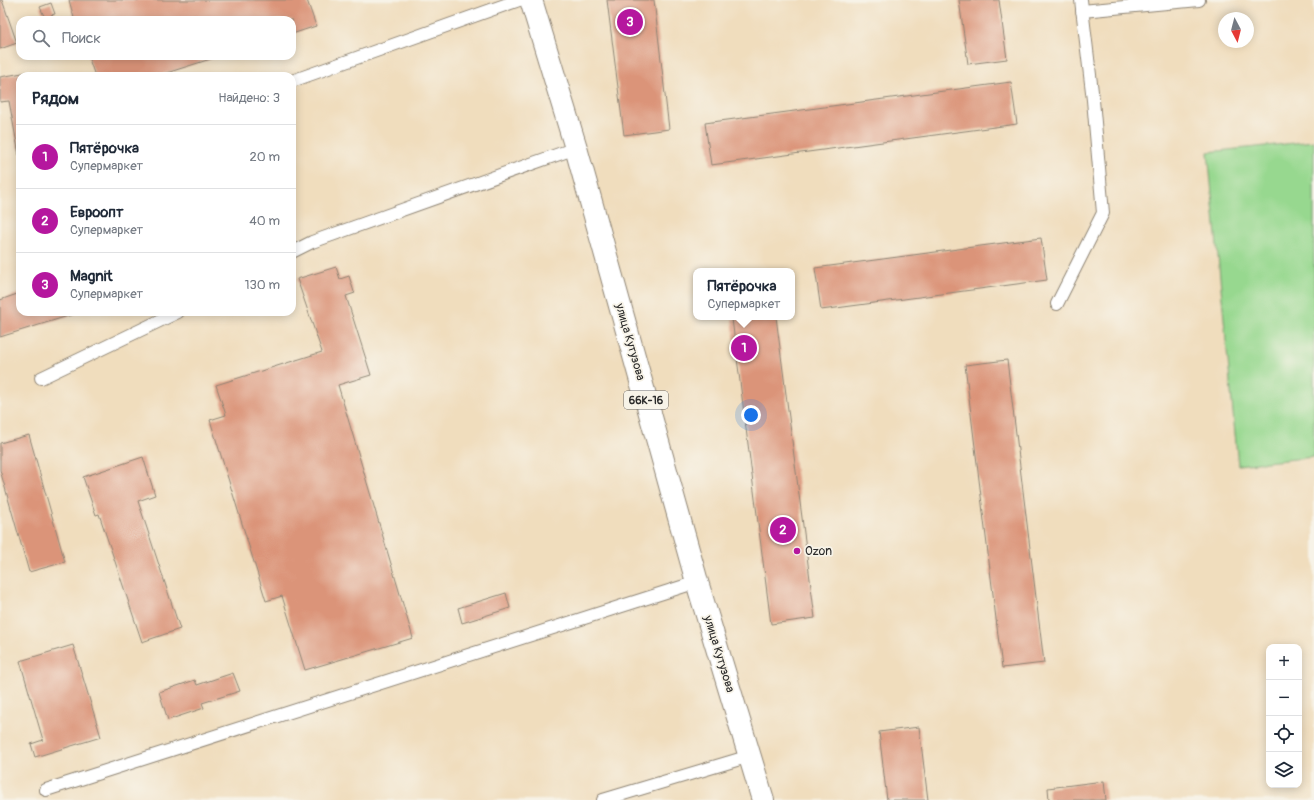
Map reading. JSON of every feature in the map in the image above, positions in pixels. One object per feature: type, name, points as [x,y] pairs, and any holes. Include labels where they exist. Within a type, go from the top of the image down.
[{"type":"main road","name":"улица Кутузова","points":[[531,0],[576,148],[697,582],[763,800]]},
{"type":"lane","points":[[296,80],[519,0]]},
{"type":"lane","points":[[1057,304],[1103,214],[1082,5],[1199,0]]},
{"type":"lane","points":[[296,250],[312,242],[576,148]]},
{"type":"lane","points":[[41,378],[170,316]]},
{"type":"lane","points":[[46,790],[697,582]]},
{"type":"lane","points":[[603,800],[750,756]]},
{"type":"green space","points":[[1314,141],[1314,457],[1238,465],[1208,152]]},
{"type":"building","points":[[0,0],[2,0],[16,43],[0,49]]},
{"type":"building","points":[[69,0],[307,0],[316,26],[296,33],[296,16],[73,16]]},
{"type":"building","points":[[607,0],[654,0],[669,129],[624,135]]},
{"type":"building","points":[[959,0],[999,0],[1007,59],[968,64]]},
{"type":"building","points":[[51,3],[55,14],[51,16],[44,16],[40,7]]},
{"type":"building","points":[[89,60],[207,60],[170,72],[94,72]]},
{"type":"building","points":[[16,74],[16,139],[9,101],[0,102],[0,77]]},
{"type":"building","points":[[1011,82],[1017,124],[711,165],[705,123]]},
{"type":"building","points":[[1041,238],[1047,280],[821,310],[815,268]]},
{"type":"building","points":[[336,267],[340,279],[349,276],[355,293],[346,296],[371,375],[338,385],[413,638],[305,670],[282,596],[266,601],[210,420],[226,415],[216,385],[322,352],[297,279]]},
{"type":"building","points":[[16,294],[16,316],[68,316],[0,337],[0,300]]},
{"type":"building","points":[[732,320],[776,320],[815,618],[771,624]]},
{"type":"building","points":[[1007,360],[1044,663],[1002,668],[965,365]]},
{"type":"building","points":[[29,435],[65,562],[29,572],[0,470],[0,443]]},
{"type":"building","points":[[143,457],[155,495],[138,501],[180,629],[142,642],[99,514],[96,515],[83,477]]},
{"type":"building","points":[[506,593],[510,608],[462,623],[458,608]]},
{"type":"building","points":[[73,645],[101,737],[35,757],[31,744],[43,740],[20,661]]},
{"type":"building","points":[[233,673],[240,691],[202,703],[204,708],[168,720],[159,692],[195,680],[197,685]]},
{"type":"building","points":[[919,727],[928,800],[887,800],[879,732]]},
{"type":"building","points":[[1104,781],[1106,800],[1049,800],[1048,788]]},
{"type":"place","name":"Magnit","points":[[630,22]]},
{"type":"place","name":"Пятёрочка","points":[[744,348]]},
{"type":"place","name":"Евроопт","points":[[783,530]]},
{"type":"place","name":"Ozon","points":[[797,551]]}]
